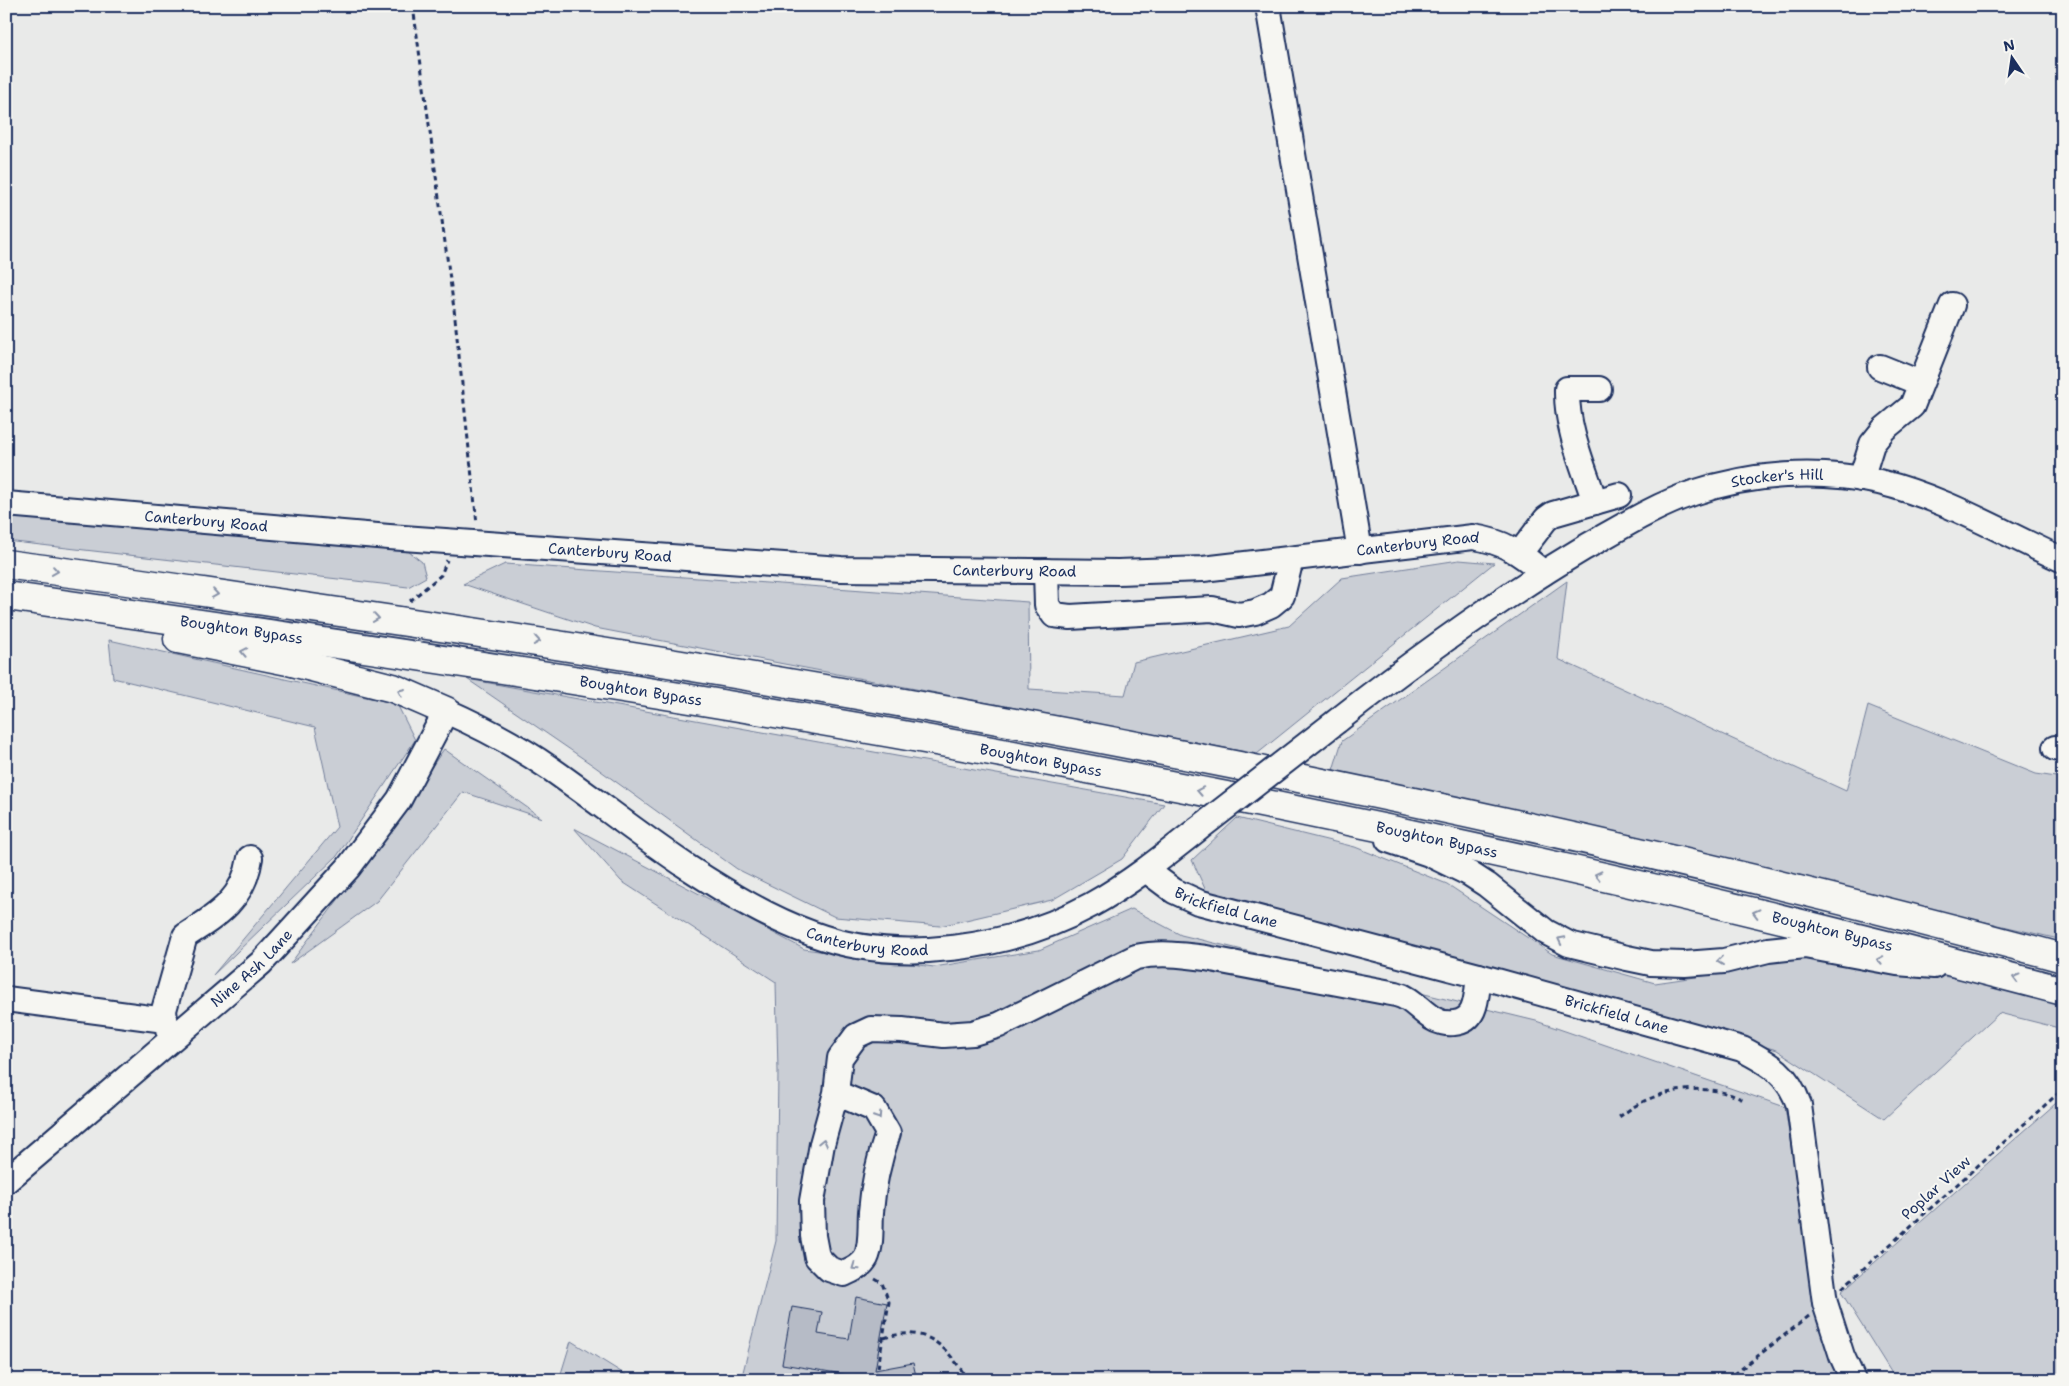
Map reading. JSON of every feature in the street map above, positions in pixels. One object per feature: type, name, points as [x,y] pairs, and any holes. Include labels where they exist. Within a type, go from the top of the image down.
[{"type":"highway","name":"Boughton Bypass","points":[[6,564],[532,641],[895,702],[1171,752],[1563,835],[1858,905],[2063,958]]},
{"type":"highway","name":"Boughton Bypass","points":[[9,597],[439,659],[838,724],[1031,758],[1306,812],[1653,888],[2063,991]]},
{"type":"highway","points":[[9,597],[157,634],[317,668],[394,688],[446,711]]},
{"type":"street","points":[[1268,6],[1360,551]]},
{"type":"street","points":[[1861,479],[1872,444],[1884,429],[1912,406],[1952,305]]},
{"type":"street","points":[[1880,367],[1920,383]]},
{"type":"street","points":[[1595,502],[1570,426],[1566,406],[1567,389],[1599,389]]},
{"type":"street","name":"Stocker's Hill","points":[[1543,573],[1648,512],[1696,492],[1758,478],[1806,474],[1861,479],[1912,492],[2063,560]]},
{"type":"street","points":[[1520,553],[1549,517],[1563,510],[1619,495]]},
{"type":"street","name":"Canterbury Road","points":[[6,504],[455,542],[841,569],[1046,572],[1203,569],[1473,537],[1493,540],[1520,553],[1543,573],[1429,651],[1336,721],[1146,870],[1090,906],[1036,929],[1011,937],[968,946],[910,950],[858,945],[816,935],[744,903],[688,868],[549,768],[478,726],[446,711]]},
{"type":"street","points":[[1046,572],[1047,606],[1054,615],[1070,617],[1212,609],[1239,615],[1272,605],[1282,596],[1291,559]]},
{"type":"street","name":"Nine Ash Lane","points":[[6,1181],[57,1136],[168,1031],[261,963],[348,868],[398,800],[446,711]]},
{"type":"street","points":[[1306,812],[1451,863],[1487,885],[1546,932],[1569,944],[1627,958],[1651,963],[1685,964],[1724,961],[1768,950],[1805,946],[1896,963],[1980,969]]},
{"type":"street","points":[[6,999],[168,1031],[164,1010],[185,936],[210,921],[234,900],[248,875],[250,858]]},
{"type":"street","name":"Brickfield Lane","points":[[1146,870],[1174,891],[1198,902],[1479,976],[1742,1050],[1766,1061],[1787,1080],[1800,1105],[1825,1303],[1842,1356],[1853,1380]]},
{"type":"street","points":[[836,1093],[874,1109],[888,1133],[878,1164],[871,1212],[869,1245],[865,1259],[857,1268],[844,1274],[828,1269],[817,1257],[813,1236],[812,1201],[822,1144],[836,1093],[840,1058],[856,1036],[871,1029],[902,1030],[944,1035],[973,1033],[999,1025],[1125,962],[1143,956],[1164,953],[1180,954],[1396,994],[1410,998],[1433,1018],[1449,1024],[1464,1021],[1470,1017],[1474,1010],[1479,976]]},
{"type":"path","points":[[408,603],[441,575],[455,542],[477,526],[454,308],[413,6]]},
{"type":"path","points":[[1619,1117],[1648,1099],[1693,1088],[1736,1096],[1743,1100]]},
{"type":"path","name":"Poplar View","points":[[1727,1380],[1825,1303],[2063,1089]]},
{"type":"path","points":[[857,1268],[882,1283],[889,1302],[876,1380]]},
{"type":"path","points":[[884,1338],[902,1333],[934,1339],[957,1363],[968,1380]]},
{"type":"shaded area","points":[[6,514],[404,548],[422,562],[426,577],[408,587],[6,541]]},
{"type":"shaded area","points":[[1459,560],[1494,563],[1257,754],[595,628],[463,584],[505,564],[1028,602],[1029,689],[1125,695],[1134,662],[1289,626],[1342,578]]},
{"type":"shaded area","points":[[1567,581],[1558,659],[1846,791],[1868,706],[2036,774],[2063,778],[2063,940],[1333,770],[1342,741]]},
{"type":"shaded area","points":[[109,640],[397,704],[415,740],[337,856],[213,975],[337,827],[315,727],[113,678]]},
{"type":"shaded area","points":[[467,679],[1164,804],[1122,859],[1052,900],[940,926],[835,917],[737,869],[594,766]]},
{"type":"shaded area","points":[[444,749],[542,818],[463,792],[377,901],[290,964],[361,869]]},
{"type":"shaded area","points":[[1237,818],[1355,847],[1447,884],[1552,954],[1655,983],[1716,974],[1806,955],[1974,981],[2063,1004],[2063,1029],[1999,1013],[1884,1119],[1777,1050],[1206,891],[1192,860]]},
{"type":"shaded area","points":[[574,828],[804,949],[934,967],[1039,950],[1132,909],[1181,935],[1536,1021],[1785,1107],[1819,1329],[1843,1380],[741,1380],[776,1241],[778,1071],[776,982],[621,881]]},
{"type":"shaded area","points":[[2063,1097],[2063,1380],[1896,1380],[1841,1292]]},
{"type":"shaded area","points":[[571,1341],[634,1380],[559,1380]]},
{"type":"building","points":[[856,1297],[887,1303],[875,1370],[913,1363],[917,1380],[861,1380],[861,1377],[782,1364],[792,1307],[822,1312],[818,1334],[849,1339]]}]
